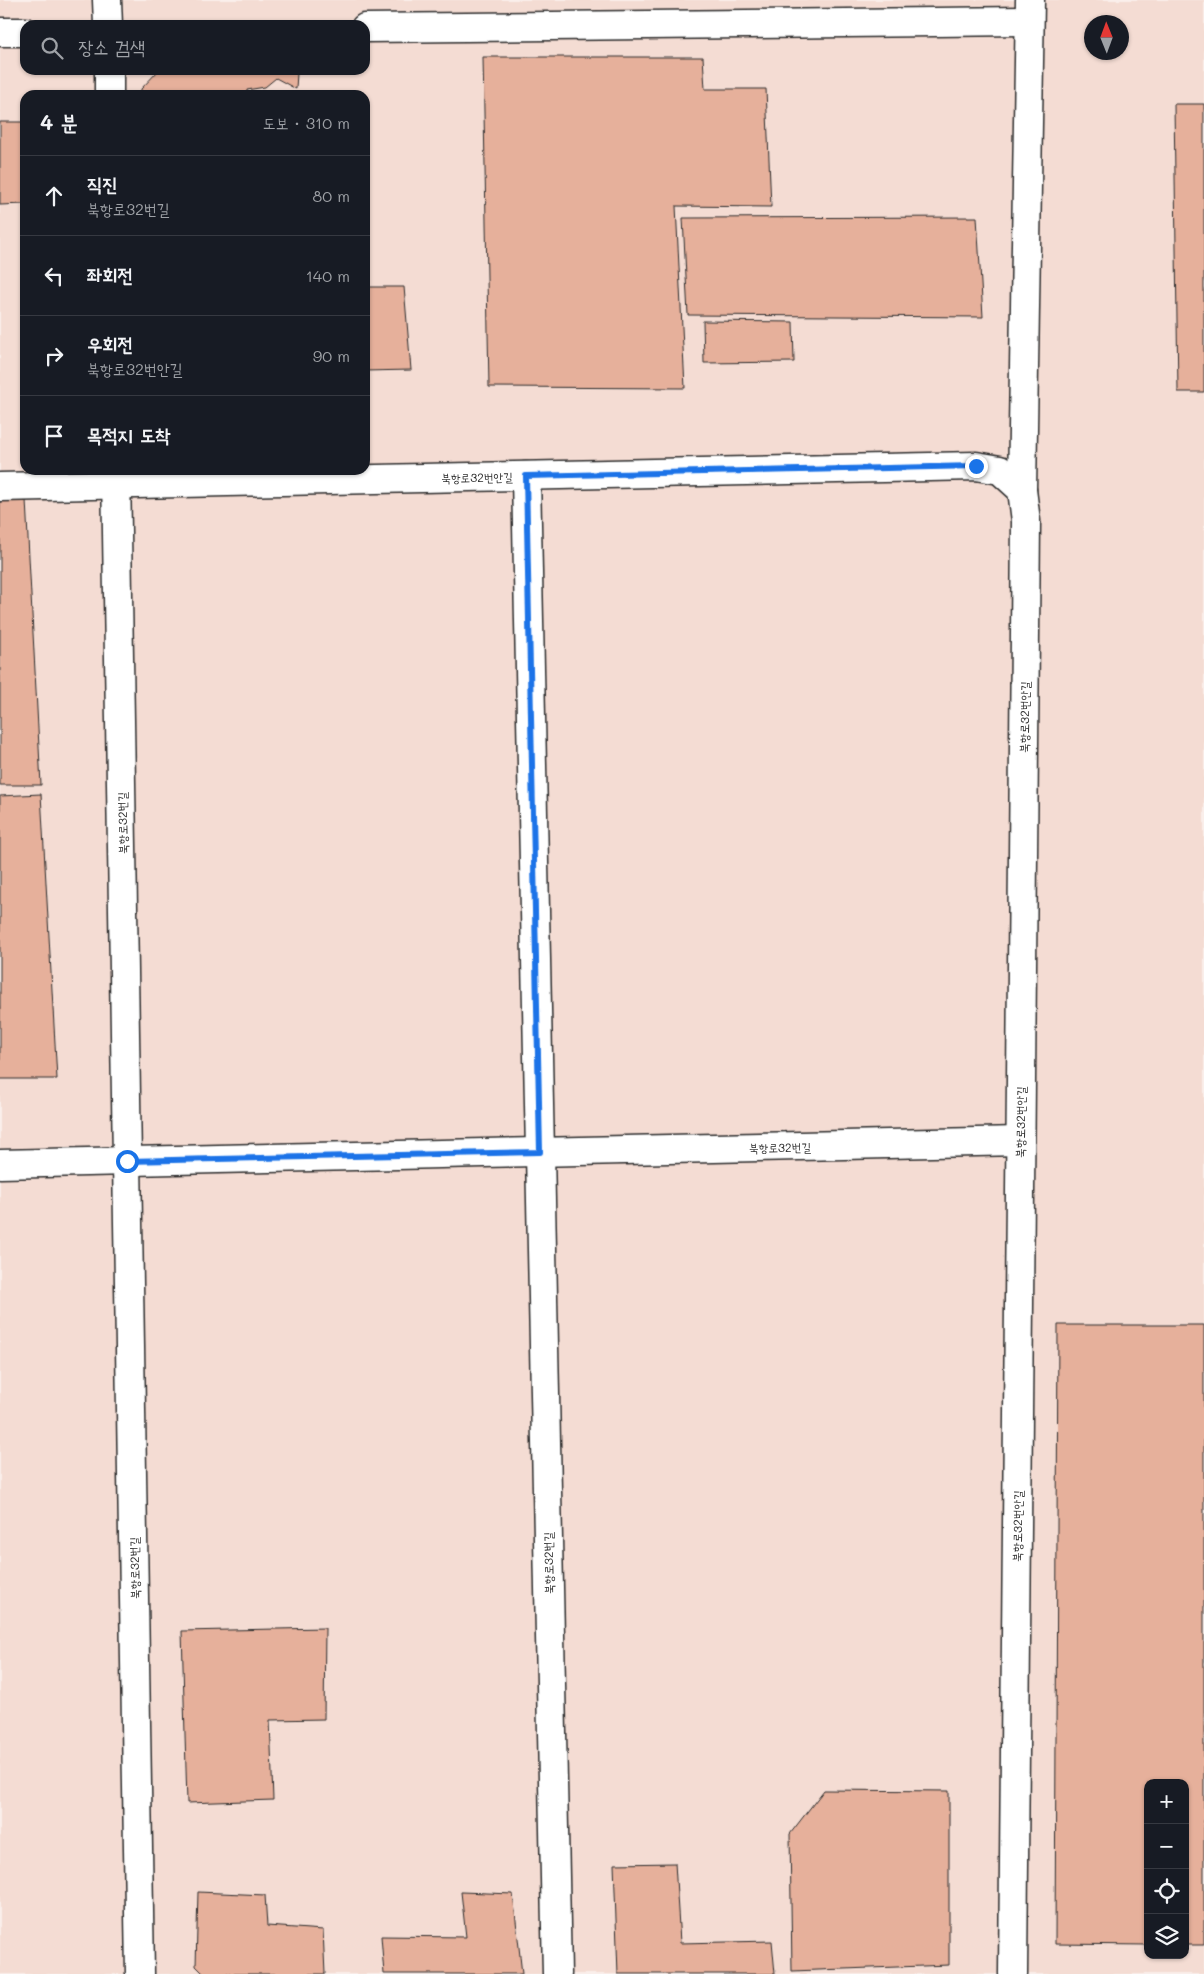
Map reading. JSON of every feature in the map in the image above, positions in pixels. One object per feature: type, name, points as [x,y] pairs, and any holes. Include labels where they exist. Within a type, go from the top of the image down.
[{"type":"street","points":[[107,0],[108,20]]},
{"type":"street","points":[[370,28],[1029,10],[1022,490]]},
{"type":"street","points":[[0,32],[20,32]]},
{"type":"street","points":[[109,75],[109,90]]},
{"type":"street","name":"북항로32번안길","points":[[0,487],[116,478],[526,476],[976,466],[1000,470],[1022,490],[1026,521],[1013,1974]]},
{"type":"street","points":[[526,476],[540,1152]]},
{"type":"street","name":"북항로32번길","points":[[116,478],[140,1974]]},
{"type":"street","name":"북항로32번길","points":[[0,1164],[1020,1141]]},
{"type":"street","name":"북항로32번길","points":[[540,1152],[557,1974]]},
{"type":"shaded area","points":[[0,0],[1204,0],[1204,1974],[0,1974]]},
{"type":"building","points":[[483,57],[703,57],[705,89],[766,89],[771,207],[676,206],[685,388],[489,387]]},
{"type":"building","points":[[154,75],[297,75],[296,89],[276,78],[265,87],[247,90],[141,89]]},
{"type":"building","points":[[1174,104],[1204,104],[1204,392],[1178,392]]},
{"type":"building","points":[[0,122],[20,122],[20,204],[0,205]]},
{"type":"building","points":[[977,217],[983,317],[688,315],[683,218]]},
{"type":"building","points":[[370,287],[404,287],[411,370],[370,371]]},
{"type":"building","points":[[703,321],[793,322],[794,362],[704,363]]},
{"type":"building","points":[[26,500],[41,785],[0,785],[0,501]]},
{"type":"building","points":[[41,794],[57,1079],[0,1079],[0,796]]},
{"type":"building","points":[[1058,1325],[1204,1325],[1204,1945],[1189,1945],[1189,1779],[1144,1779],[1144,1945],[1055,1944]]},
{"type":"building","points":[[325,1628],[324,1719],[270,1720],[273,1800],[187,1803],[182,1631]]},
{"type":"building","points":[[824,1790],[949,1791],[949,1965],[792,1971],[790,1834]]},
{"type":"building","points":[[675,1863],[680,1943],[772,1941],[775,1974],[618,1974],[614,1864]]},
{"type":"building","points":[[198,1892],[265,1895],[267,1926],[323,1930],[325,1974],[204,1974],[196,1966]]},
{"type":"building","points":[[461,1892],[513,1894],[522,1974],[384,1974],[381,1936],[466,1937]]},
{"type":"route","points":[[127,1161],[540,1152],[526,476],[976,466]]}]
